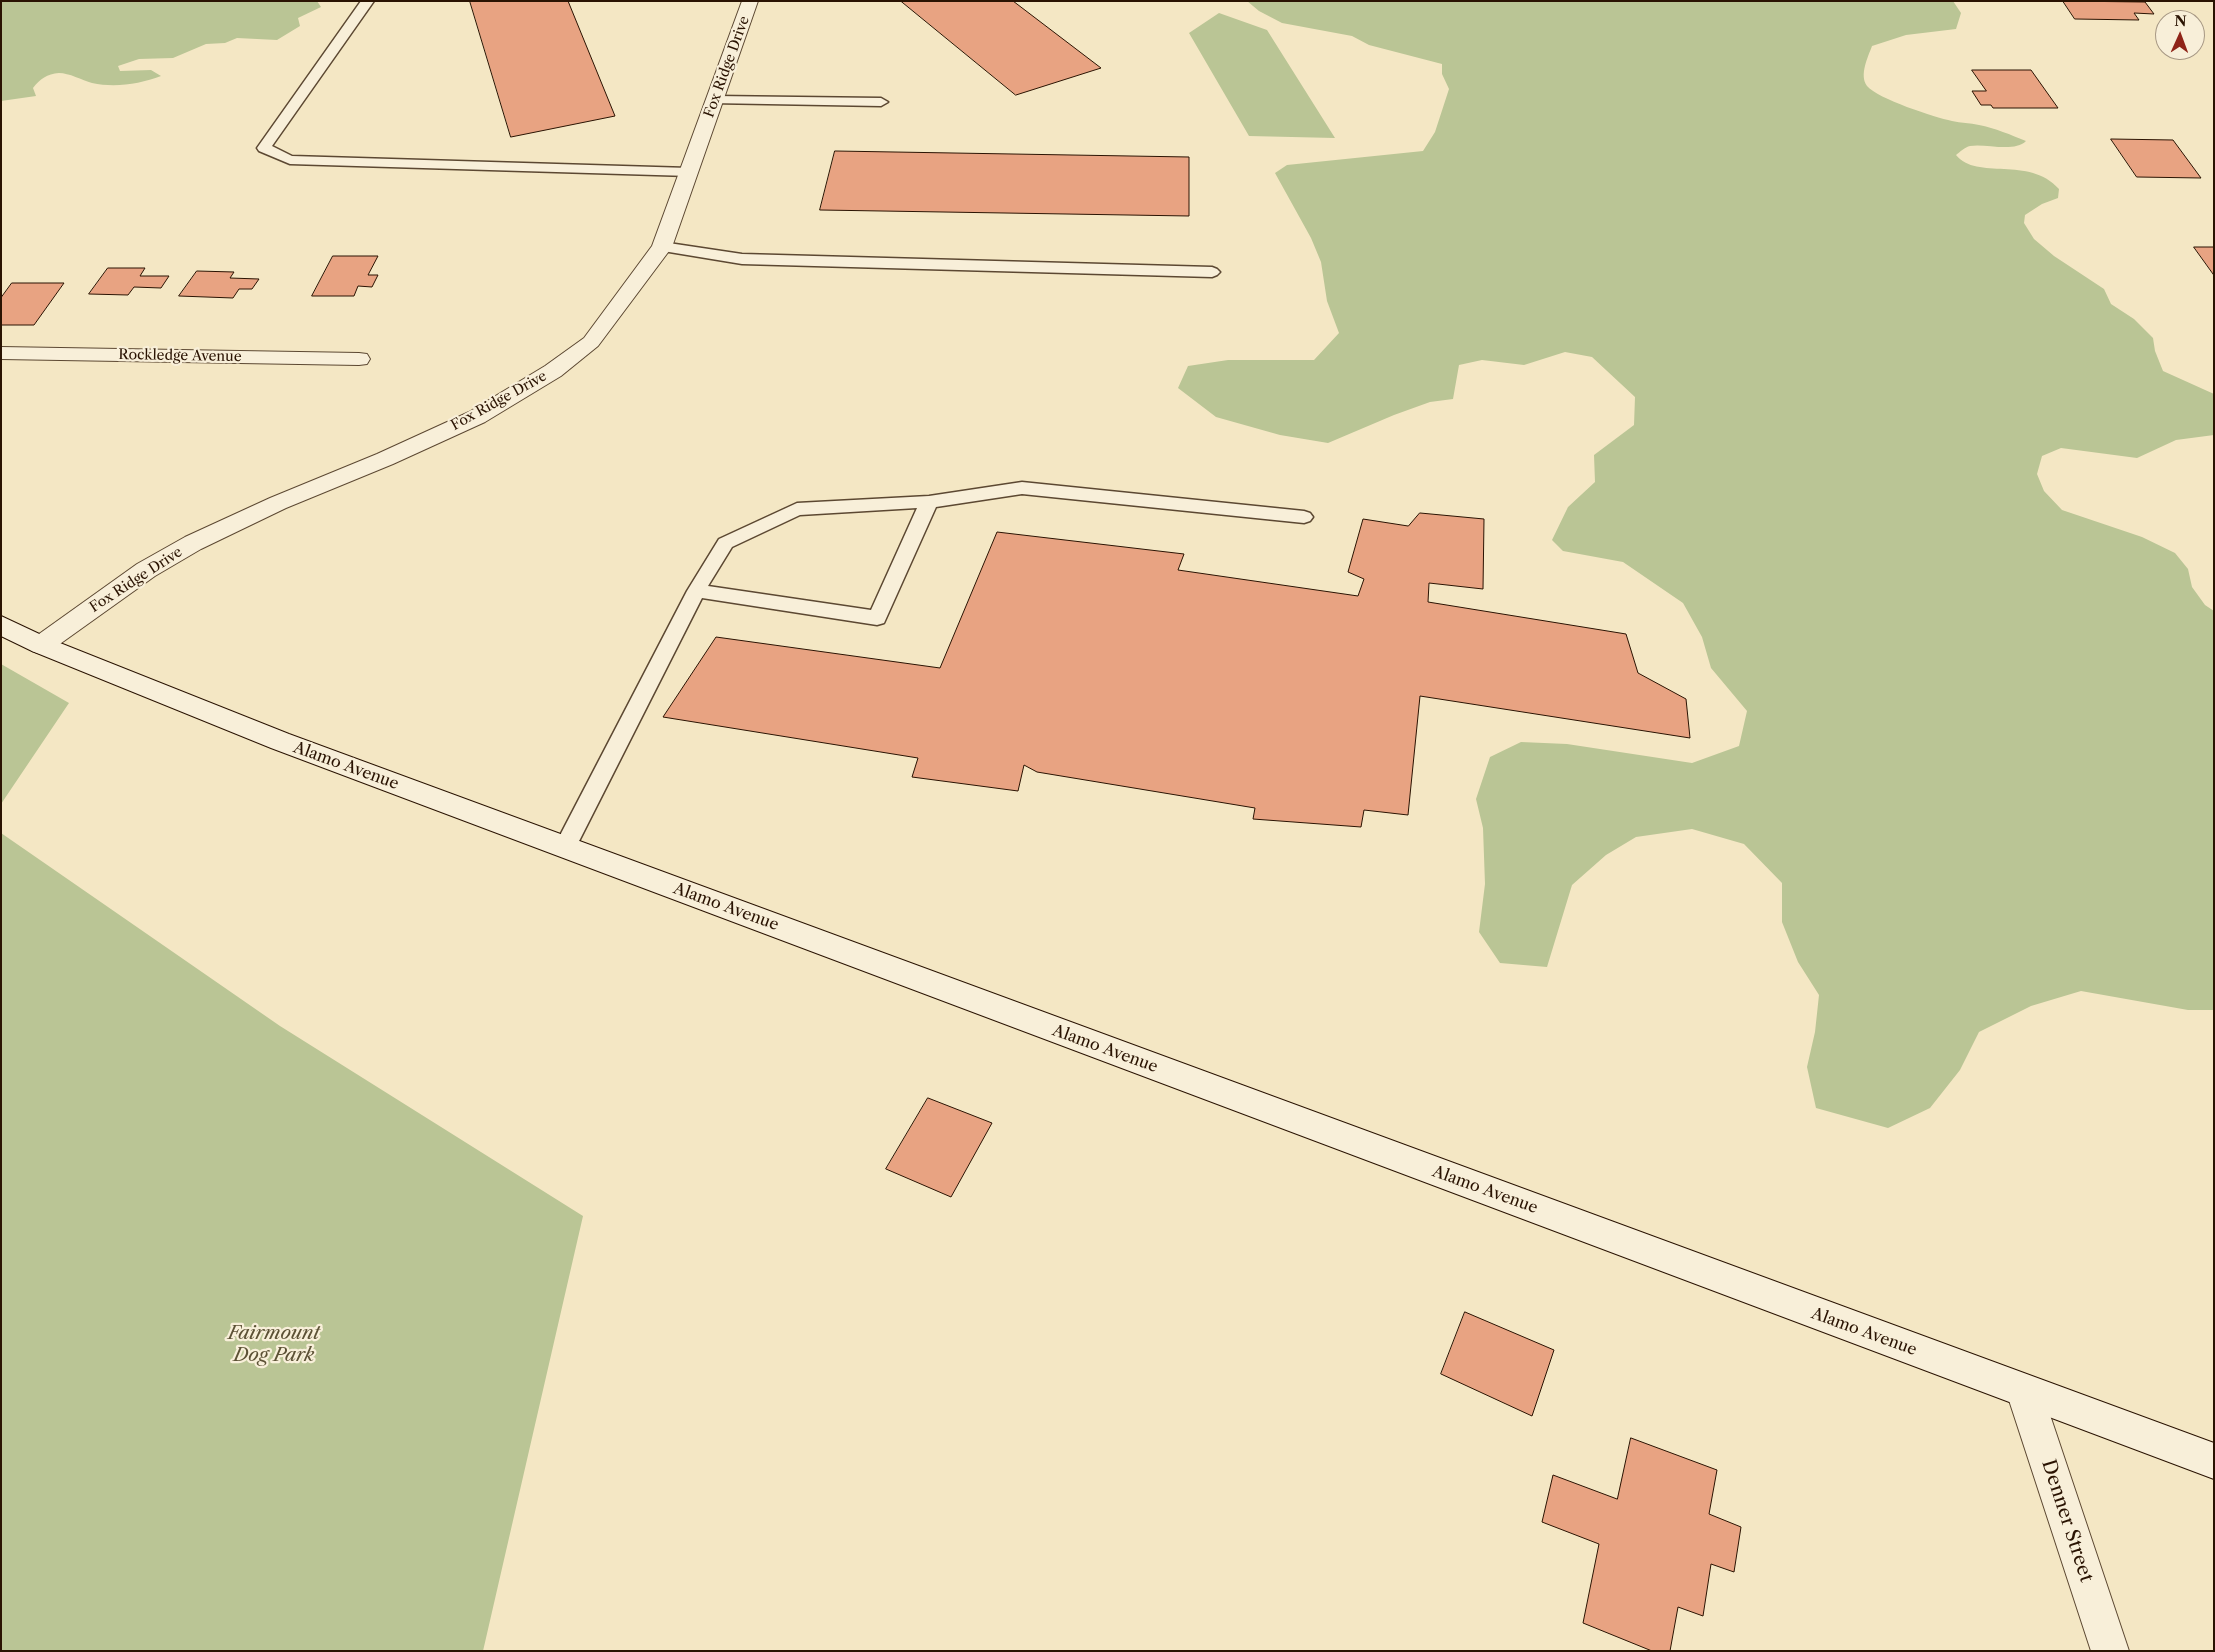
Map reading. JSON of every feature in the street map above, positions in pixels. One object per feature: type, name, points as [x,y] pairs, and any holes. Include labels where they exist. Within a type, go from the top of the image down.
[{"type":"street","name":"Fox Ridge Drive","points":[[41,644],[146,570],[194,543],[278,503],[385,459],[477,417],[553,371],[591,342],[662,247],[750,1]]},
{"type":"street","name":"Rockledge Avenue","points":[[1,353],[359,358]]},
{"type":"street","name":"Alamo Avenue","points":[[1,625],[41,644],[280,741],[2214,1461]]},
{"type":"street","name":"Denner Street","points":[[2024,1391],[2110,1651]]},
{"type":"lane","points":[[368,1],[264,148],[290,160],[689,172]]},
{"type":"lane","points":[[715,100],[881,102]]},
{"type":"lane","points":[[662,247],[742,259],[1212,272]]},
{"type":"lane","points":[[565,847],[696,591],[726,543],[797,509],[929,502],[1022,488],[1304,517]]},
{"type":"lane","points":[[696,591],[877,618],[929,502]]},
{"type":"green space","points":[[1,1],[317,1],[321,7],[298,18],[300,26],[277,40],[237,38],[225,43],[206,44],[173,58],[139,59],[118,66],[120,71],[151,70],[161,76],[153,79],[136,83],[110,85],[92,83],[67,74],[51,74],[33,88],[36,96],[1,101]]},
{"type":"green space","points":[[1247,1],[1953,1],[1961,13],[1956,29],[1906,35],[1872,46],[1864,71],[1867,86],[1894,102],[1920,112],[1952,121],[1991,128],[2026,141],[2021,145],[2007,147],[1970,146],[1964,148],[1956,155],[1965,163],[1977,167],[2033,173],[2047,179],[2059,189],[2058,198],[2042,204],[2025,215],[2024,223],[2034,239],[2054,256],[2104,289],[2111,304],[2134,319],[2153,338],[2155,351],[2163,371],[2214,394],[2214,435],[2176,440],[2137,458],[2061,448],[2042,456],[2037,474],[2044,491],[2062,510],[2142,537],[2175,553],[2188,569],[2192,587],[2205,605],[2214,611],[2214,1010],[2188,1010],[2081,991],[2031,1006],[1979,1032],[1960,1070],[1930,1108],[1888,1128],[1816,1108],[1807,1067],[1815,1032],[1819,995],[1798,962],[1782,922],[1782,883],[1744,844],[1692,829],[1636,837],[1606,855],[1572,885],[1547,967],[1500,963],[1479,932],[1485,884],[1483,828],[1476,799],[1490,757],[1521,742],[1567,744],[1692,763],[1739,746],[1747,711],[1711,668],[1702,637],[1683,603],[1623,562],[1563,551],[1552,540],[1568,507],[1595,482],[1594,455],[1634,425],[1635,397],[1592,357],[1565,352],[1524,365],[1482,360],[1459,365],[1453,399],[1430,402],[1328,443],[1280,435],[1216,417],[1178,388],[1188,366],[1228,360],[1314,360],[1339,333],[1327,301],[1321,262],[1311,238],[1275,173],[1287,165],[1423,151],[1435,132],[1449,89],[1442,74],[1442,64],[1369,45],[1352,36],[1282,23],[1259,11]]},
{"type":"green space","points":[[1219,13],[1267,30],[1335,138],[1249,136],[1189,33]]},
{"type":"green space","points":[[1,664],[69,703],[1,804]]},
{"type":"green space","name":"Fairmount Dog Park","points":[[1,833],[280,1026],[583,1216],[483,1651],[1,1651]]},
{"type":"building","points":[[470,1],[568,1],[615,116],[511,137]]},
{"type":"building","points":[[901,1],[1013,1],[1101,68],[1016,95]]},
{"type":"building","points":[[2063,1],[2145,2],[2154,14],[2134,13],[2139,20],[2075,19]]},
{"type":"building","points":[[1972,70],[2031,70],[2058,108],[1993,108],[1991,105],[1981,105],[1972,91],[1986,91]]},
{"type":"building","points":[[2111,139],[2173,140],[2201,178],[2137,177]]},
{"type":"building","points":[[835,151],[1189,157],[1189,216],[820,210]]},
{"type":"building","points":[[2194,247],[2214,247],[2214,275]]},
{"type":"building","points":[[333,256],[378,256],[368,275],[378,275],[372,287],[358,286],[354,296],[312,296]]},
{"type":"building","points":[[108,268],[145,268],[140,276],[169,276],[161,288],[134,287],[128,295],[89,294]]},
{"type":"building","points":[[197,271],[234,272],[230,278],[259,279],[252,289],[239,289],[233,298],[179,296]]},
{"type":"building","points":[[12,283],[64,283],[34,325],[1,325],[1,298]]},
{"type":"building","points":[[1420,513],[1484,519],[1483,589],[1429,583],[1428,602],[1626,634],[1638,673],[1686,699],[1690,738],[1420,696],[1408,815],[1364,810],[1361,827],[1253,819],[1255,808],[1037,772],[1024,765],[1018,791],[912,777],[918,758],[663,717],[716,637],[940,668],[997,532],[1184,554],[1178,570],[1358,596],[1364,579],[1348,572],[1363,519],[1408,526]]},
{"type":"building","points":[[928,1098],[992,1123],[951,1197],[886,1169]]},
{"type":"building","points":[[1465,1312],[1554,1350],[1532,1416],[1441,1374]]},
{"type":"building","points":[[1631,1438],[1717,1470],[1709,1514],[1741,1527],[1734,1572],[1711,1564],[1703,1616],[1678,1607],[1670,1651],[1652,1651],[1583,1623],[1599,1544],[1542,1522],[1553,1475],[1617,1499]]}]
